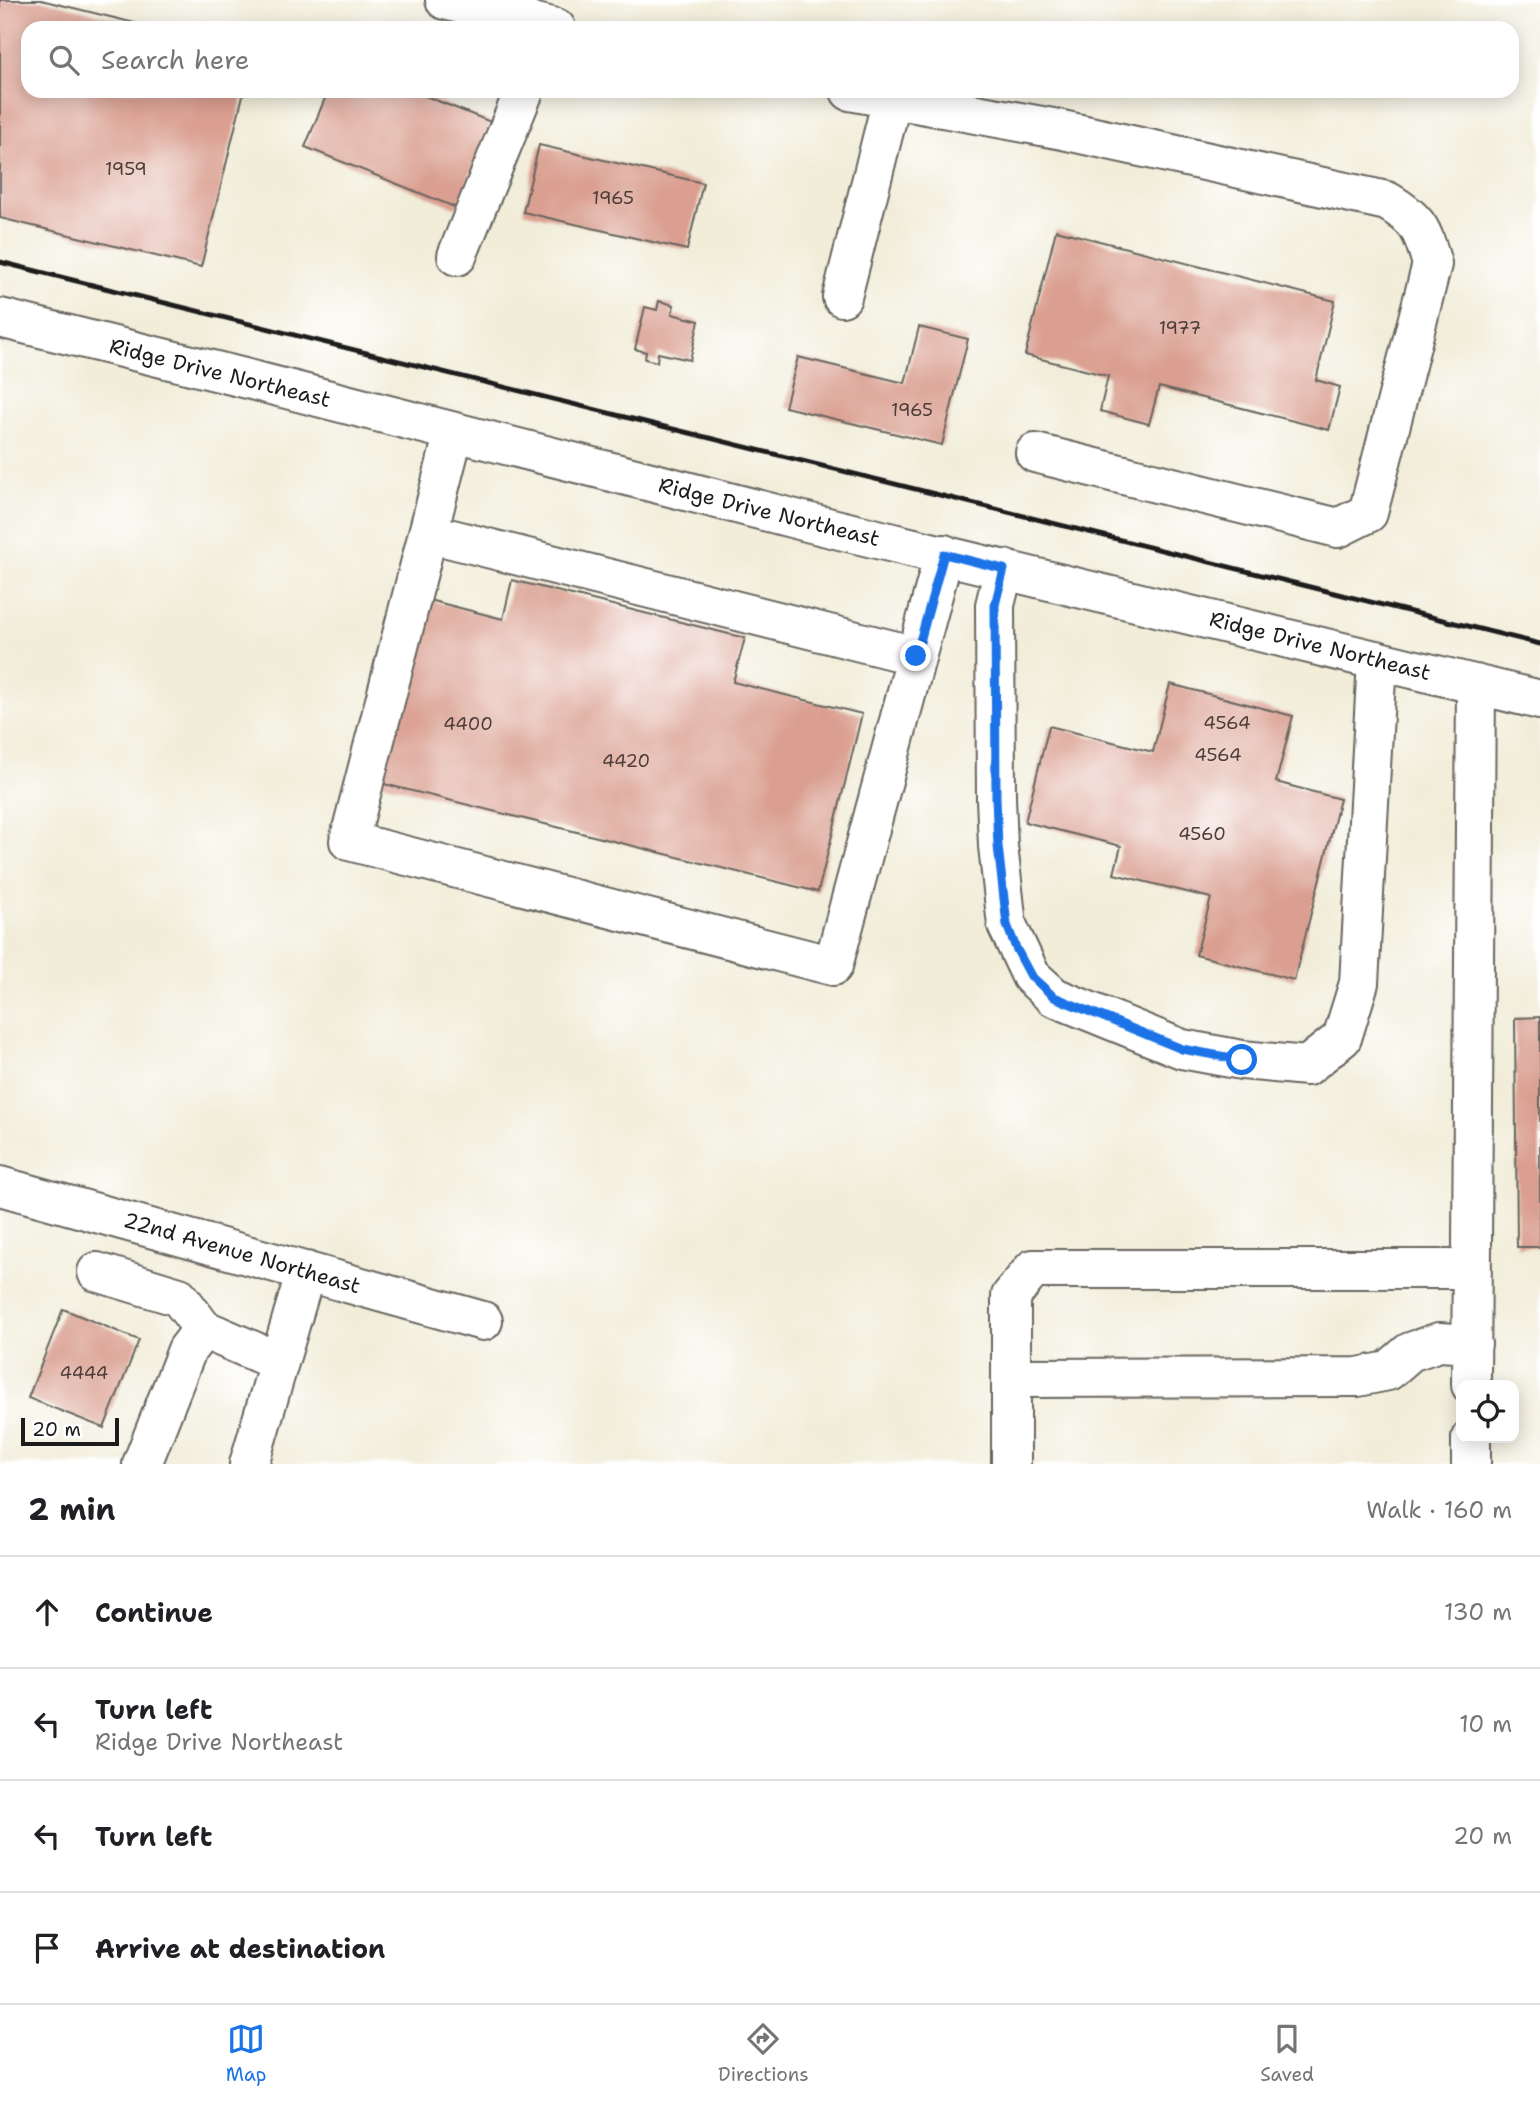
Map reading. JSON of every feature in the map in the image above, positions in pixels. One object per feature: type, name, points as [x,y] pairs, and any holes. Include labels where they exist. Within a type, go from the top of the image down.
[{"type":"street","points":[[445,0],[525,21]]},
{"type":"street","points":[[457,256],[521,98]]},
{"type":"street","points":[[887,98],[1058,129],[1387,201],[1408,214],[1423,233],[1432,264],[1368,513],[1338,528],[1035,453]]},
{"type":"street","points":[[842,297],[892,99]]},
{"type":"street","name":"Ridge Drive Northeast","points":[[0,318],[1540,700]]},
{"type":"street","points":[[454,432],[349,841],[832,966],[944,554]]},
{"type":"street","points":[[428,533],[916,656]]},
{"type":"street","points":[[1004,569],[995,605],[995,785],[998,846],[1007,925],[1031,976],[1054,997],[1182,1049],[1242,1060],[1307,1066],[1342,1038],[1360,983],[1377,660]]},
{"type":"street","points":[[1471,1380],[1475,684]]},
{"type":"street","name":"22nd Avenue Northeast","points":[[0,1186],[483,1321]]},
{"type":"street","points":[[1011,1464],[1011,1296],[1033,1269],[1472,1269]]},
{"type":"street","points":[[249,1464],[306,1271]]},
{"type":"street","points":[[97,1272],[178,1297],[203,1329],[279,1362]]},
{"type":"street","points":[[142,1464],[187,1350],[203,1329]]},
{"type":"street","points":[[1011,1378],[1358,1377],[1388,1371],[1410,1352],[1439,1342],[1472,1344]]},
{"type":"street","points":[[1471,1443],[1471,1464]]},
{"type":"building","points":[[0,0],[41,0],[127,21],[21,21],[21,98],[242,98],[201,267],[0,218]]},
{"type":"building","points":[[325,98],[431,98],[491,122],[457,208],[305,147]]},
{"type":"building","points":[[539,145],[703,183],[687,250],[523,212]]},
{"type":"building","points":[[1056,230],[1335,301],[1316,380],[1340,387],[1329,430],[1159,387],[1149,424],[1100,411],[1108,376],[1025,355]]},
{"type":"building","points":[[659,301],[674,305],[672,314],[699,321],[690,360],[658,353],[657,362],[645,359],[646,352],[635,349],[645,307],[657,310]]},
{"type":"building","points":[[919,327],[968,339],[942,445],[785,407],[798,357],[905,383]]},
{"type":"building","points":[[512,580],[745,638],[733,682],[862,714],[818,892],[380,783],[425,599],[503,619]]},
{"type":"building","points":[[1170,684],[1293,716],[1276,782],[1340,799],[1294,980],[1196,955],[1211,898],[1114,874],[1121,846],[1025,822],[1049,726],[1153,752]]},
{"type":"building","points":[[1540,1017],[1540,1247],[1517,1247],[1515,1018]]},
{"type":"building","points":[[63,1309],[139,1340],[104,1428],[28,1398]]},
{"type":"railway","points":[[0,262],[1540,644]]},
{"type":"route","points":[[916,656],[944,554],[1004,569],[995,605],[996,798],[998,846],[1007,925],[1016,948],[1031,976],[1054,997],[1182,1049],[1242,1060]]}]
